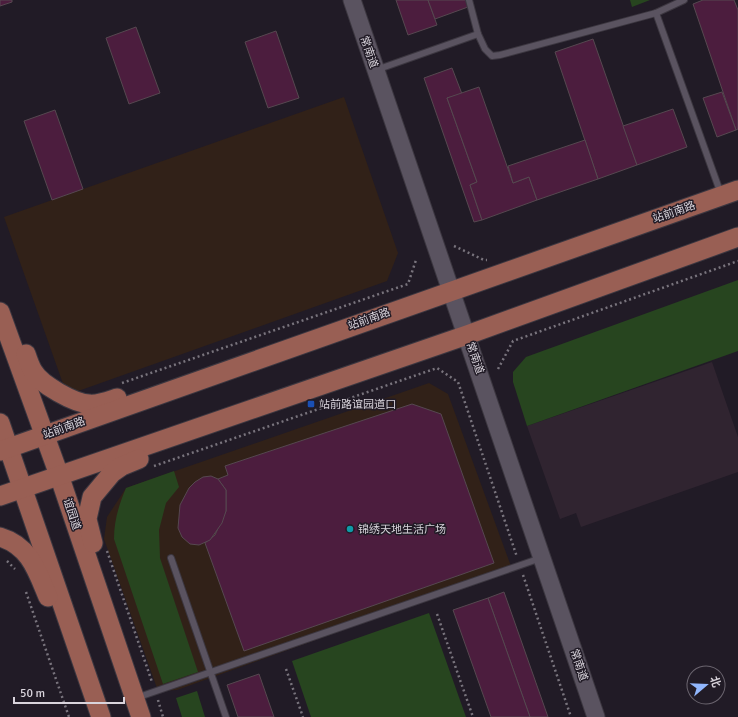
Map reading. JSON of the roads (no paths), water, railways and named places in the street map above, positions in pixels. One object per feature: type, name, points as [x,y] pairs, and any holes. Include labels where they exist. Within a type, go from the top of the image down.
[{"type":"main road","name":"站前南路","points":[[4,449],[451,290],[730,193]]},
{"type":"main road","points":[[0,496],[467,335],[738,237]]},
{"type":"main road","points":[[0,308],[21,344],[34,372],[46,384],[71,399],[89,404],[102,403],[150,387],[182,386]]},
{"type":"main road","name":"谊园道","points":[[0,312],[59,475],[141,717]]},
{"type":"main road","points":[[0,423],[4,449],[22,488],[101,717]]},
{"type":"main road","points":[[112,630],[110,603],[87,519],[92,497],[112,473],[122,466],[170,448],[197,428]]},
{"type":"main road","points":[[0,537],[12,541],[32,560],[56,618],[75,641]]},
{"type":"street","name":"常南道","points":[[352,0],[596,717]]},
{"type":"lane","points":[[468,0],[478,34],[485,49],[492,56],[656,13],[684,0]]},
{"type":"lane","points":[[656,13],[730,193]]},
{"type":"lane","points":[[376,70],[478,34]]},
{"type":"lane","points":[[171,558],[226,717]]},
{"type":"lane","points":[[134,698],[211,673],[543,558]]},
{"type":"place","name":"站前路谊园道口","points":[[311,404]]},
{"type":"place","name":"锦绣天地生活广场","points":[[350,529]]}]
